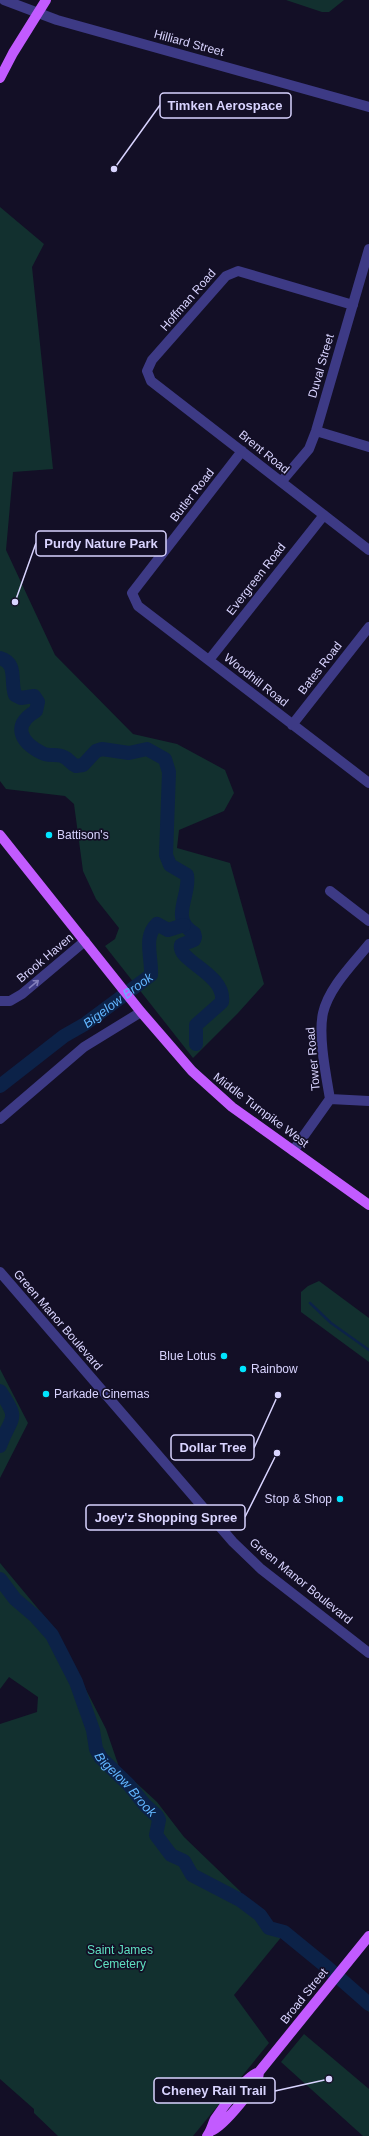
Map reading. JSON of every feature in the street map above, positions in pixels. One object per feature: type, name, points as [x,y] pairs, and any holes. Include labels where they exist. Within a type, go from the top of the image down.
[{"type":"main road","points":[[0,78],[13,52],[46,0]]},
{"type":"main road","name":"Middle Turnpike West","points":[[1,839],[176,1055],[214,1092],[369,1205]]},
{"type":"main road","name":"Broad Street","points":[[209,2133],[213,2123],[220,2113],[249,2078],[259,2072],[369,1936]]},
{"type":"street","name":"Hilliard Street","points":[[4,0],[57,20],[369,107]]},
{"type":"street","name":"Duval Street","points":[[281,482],[309,449],[316,431],[369,249]]},
{"type":"street","name":"Hoffman Road","points":[[147,371],[152,360],[226,276],[238,271],[353,305]]},
{"type":"street","name":"Brent Road","points":[[147,371],[152,381],[369,550]]},
{"type":"street","points":[[316,431],[369,447]]},
{"type":"street","name":"Butler Road","points":[[132,593],[242,451]]},
{"type":"street","name":"Evergreen Road","points":[[209,660],[324,515]]},
{"type":"street","name":"Woodhill Road","points":[[132,593],[138,606],[369,783]]},
{"type":"street","name":"Bates Road","points":[[292,725],[369,627]]},
{"type":"street","points":[[330,891],[369,921]]},
{"type":"street","name":"Brook Haven","points":[[0,1001],[10,1001],[22,994],[85,941]]},
{"type":"street","name":"Tower Road","points":[[293,1151],[330,1099],[322,1034],[323,1013],[330,996],[340,981],[369,944]]},
{"type":"street","points":[[0,1120],[84,1047],[141,1012]]},
{"type":"street","points":[[330,1099],[369,1101]]},
{"type":"street","name":"Green Manor Boulevard","points":[[0,1272],[233,1542],[261,1569],[369,1652]]},
{"type":"green space","points":[[286,0],[344,0],[329,12],[322,12]]},
{"type":"green space","points":[[0,207],[44,244],[32,267],[53,469],[13,472],[6,550],[55,655],[133,734],[177,744],[225,770],[234,793],[224,811],[179,830],[177,848],[230,863],[264,984],[238,1013],[193,1058],[105,946],[115,939],[119,928],[96,899],[83,871],[74,804],[65,796],[6,789],[0,781]]},
{"type":"green space","points":[[319,1281],[369,1318],[369,1362],[301,1312],[301,1292],[308,1286]]},
{"type":"green space","points":[[0,1369],[28,1423],[0,1478]]},
{"type":"green space","name":"Saint James Cemetery","points":[[0,1563],[55,1629],[106,1729],[119,1767],[157,1802],[184,1837],[241,1892],[238,1899],[283,1935],[234,1995],[269,2043],[193,2136],[58,2136],[34,2113],[34,2109],[0,2079],[0,1724],[37,1712],[38,1697],[9,1677],[0,1689]]},
{"type":"green space","points":[[356,1984],[369,1996],[369,2012],[350,1995],[353,1986]]},
{"type":"green space","points":[[304,2034],[369,2089],[369,2136],[363,2136],[281,2062]]},
{"type":"waterway","name":"Bigelow Brook","points":[[0,658],[6,660],[11,668],[15,695],[21,698],[34,696],[38,702],[36,711],[28,716],[22,728],[24,739],[34,749],[47,755],[56,755],[66,758],[76,766],[83,765],[96,751],[102,749],[129,753],[147,749],[165,759],[169,772],[166,855],[170,865],[187,875],[182,914],[183,921],[194,933],[195,937],[194,940],[181,945],[182,951],[186,957],[210,976],[217,984],[221,992],[222,1002],[196,1025],[196,1044]]},
{"type":"waterway","name":"Bigelow Brook","points":[[0,1086],[64,1036],[85,1024],[151,975],[149,941],[150,935],[157,924],[168,930],[184,925]]},
{"type":"waterway","points":[[310,1303],[331,1323],[369,1350]]},
{"type":"waterway","name":"Bigelow Brook","points":[[0,1391],[12,1414],[12,1418],[0,1446]]},
{"type":"waterway","name":"Bigelow Brook","points":[[0,1579],[15,1599],[36,1617],[52,1635],[76,1682],[93,1730],[96,1749],[101,1758],[129,1785],[145,1805],[157,1816],[159,1820],[156,1835],[171,1855],[184,1861],[192,1875],[240,1900],[260,1915],[269,1928],[284,1932],[369,2004]]},
{"type":"place","name":"Timken Aerospace","points":[[114,169]]},
{"type":"place","name":"Purdy Nature Park","points":[[15,602]]},
{"type":"place","name":"Battison's","points":[[49,835]]},
{"type":"place","name":"Blue Lotus","points":[[224,1356]]},
{"type":"place","name":"Rainbow","points":[[243,1369]]},
{"type":"place","name":"Parkade Cinemas","points":[[46,1394]]},
{"type":"place","name":"Dollar Tree","points":[[278,1395]]},
{"type":"place","name":"Joey'z Shopping Spree","points":[[277,1453]]},
{"type":"place","name":"Stop & Shop","points":[[340,1499]]},
{"type":"place","name":"Cheney Rail Trail","points":[[329,2079]]}]
